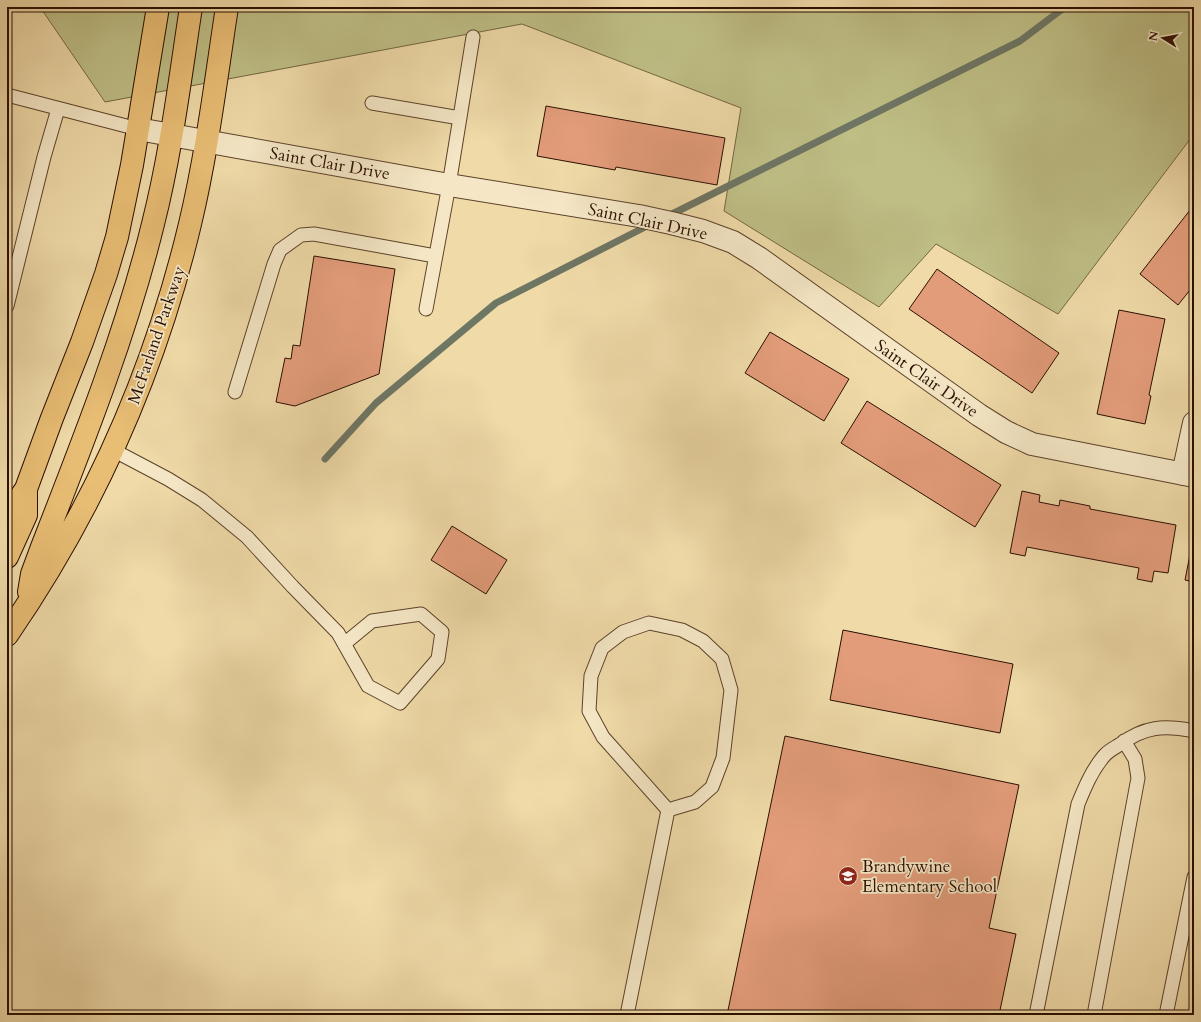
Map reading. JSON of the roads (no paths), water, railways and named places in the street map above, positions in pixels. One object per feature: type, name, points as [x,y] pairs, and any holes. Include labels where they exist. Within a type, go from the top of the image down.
[{"type":"main road","points":[[7,516],[26,489],[82,342],[106,274],[125,202],[158,7]]},
{"type":"main road","points":[[25,609],[32,574],[130,307],[154,223],[171,134],[191,7]]},
{"type":"main road","name":"McFarland Parkway","points":[[7,635],[25,609],[68,538],[113,450],[139,389],[169,303],[191,223],[206,141],[227,7]]},
{"type":"main road","points":[[7,557],[26,515],[26,489]]},
{"type":"street","name":"Saint Clair Drive","points":[[138,129],[449,185],[652,219],[703,231],[733,242],[759,258],[972,410],[1006,432],[1032,444],[1189,475]]},
{"type":"street","points":[[1189,475],[1194,423]]},
{"type":"lane","points":[[426,308],[449,185],[473,37]]},
{"type":"lane","points":[[7,95],[138,129]]},
{"type":"lane","points":[[372,104],[460,118]]},
{"type":"lane","points":[[7,306],[11,277],[58,109]]},
{"type":"lane","points":[[235,392],[274,264],[280,250],[292,241],[301,236],[314,234],[436,256]]},
{"type":"lane","points":[[113,450],[202,500],[247,537],[338,633],[344,644],[368,686],[400,703],[438,659],[442,632],[421,614],[372,621],[344,644]]},
{"type":"lane","points":[[649,623],[682,630],[703,641],[722,659],[731,690],[723,758],[712,787],[694,802],[668,810],[603,737],[589,711],[591,676],[602,648],[623,632],[649,623]]},
{"type":"lane","points":[[1036,1015],[1078,804],[1089,777],[1105,755],[1124,741],[1150,729],[1173,727],[1194,731]]},
{"type":"lane","points":[[1094,1015],[1138,778],[1135,759],[1124,741]]},
{"type":"lane","points":[[628,1015],[668,810]]},
{"type":"lane","points":[[1166,1015],[1194,877]]},
{"type":"waterway","points":[[666,217],[1020,41],[1065,7]]},
{"type":"waterway","points":[[325,459],[376,403],[496,303],[651,224]]},
{"type":"place","name":"Brandywine Elementary School","points":[[848,876]]}]
